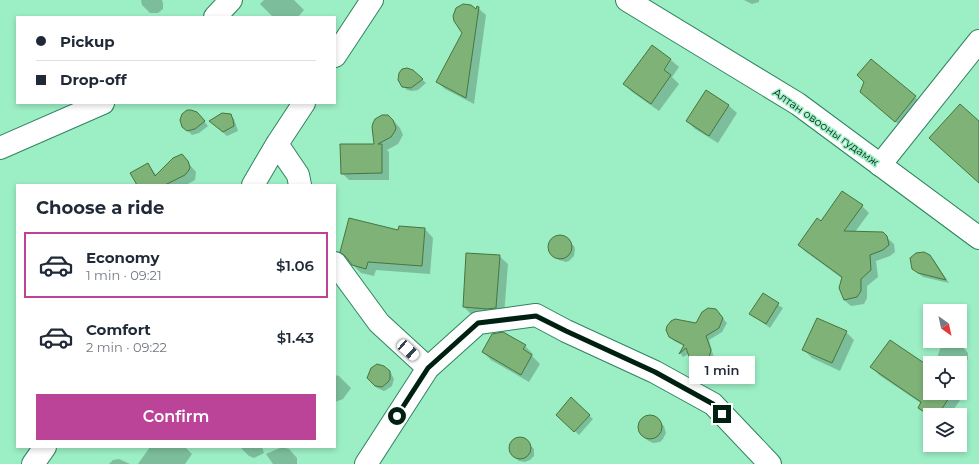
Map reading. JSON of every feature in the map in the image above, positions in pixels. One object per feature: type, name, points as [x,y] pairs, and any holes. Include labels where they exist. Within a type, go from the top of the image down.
[{"type":"street","points":[[216,16],[231,0]]},
{"type":"street","points":[[336,54],[372,0]]},
{"type":"street","name":"Алтан овооны гудамж","points":[[627,0],[798,104],[979,238]]},
{"type":"street","points":[[880,165],[979,41]]},
{"type":"street","points":[[0,148],[101,104]]},
{"type":"street","points":[[254,184],[277,144],[303,104]]},
{"type":"street","points":[[277,144],[298,175],[300,184]]},
{"type":"street","points":[[336,264],[379,323],[428,368]]},
{"type":"street","points":[[366,464],[428,368],[478,323],[536,316],[655,372],[713,404],[770,464]]},
{"type":"street","points":[[33,464],[44,448]]},
{"type":"building","points":[[463,4],[471,5],[476,9],[477,6],[479,7],[466,98],[436,82],[462,33],[454,21],[453,16],[456,8]]},
{"type":"building","points":[[652,45],[671,59],[664,70],[671,75],[651,104],[623,84]]},
{"type":"building","points":[[871,59],[916,96],[895,122],[860,92],[864,82],[857,75]]},
{"type":"building","points":[[407,68],[413,70],[423,79],[411,88],[402,87],[398,80],[399,73],[402,69]]},
{"type":"building","points":[[706,90],[729,105],[709,136],[686,121]]},
{"type":"building","points":[[960,104],[979,121],[979,183],[929,138]]},
{"type":"building","points":[[187,110],[197,112],[205,121],[195,129],[187,131],[182,127],[180,120],[182,114]]},
{"type":"building","points":[[222,113],[231,114],[234,126],[223,132],[209,121]]},
{"type":"building","points":[[382,115],[388,115],[393,120],[396,128],[391,137],[378,144],[382,144],[382,173],[341,174],[340,144],[374,144],[373,123],[375,119]]},
{"type":"building","points":[[182,154],[188,161],[190,167],[185,175],[167,184],[136,184],[130,173],[148,163],[155,176],[173,158]]},
{"type":"building","points":[[842,191],[863,205],[844,231],[883,232],[887,236],[889,245],[883,250],[870,255],[871,270],[861,279],[861,291],[857,297],[844,300],[839,288],[842,277],[798,245],[817,218],[821,221]]},
{"type":"building","points":[[349,218],[398,230],[399,226],[425,228],[422,266],[368,262],[366,269],[352,265],[340,252]]},
{"type":"building","points":[[560,235],[568,239],[572,247],[568,255],[560,259],[552,255],[548,247],[552,239]]},
{"type":"building","points":[[924,252],[930,255],[946,280],[918,273],[912,269],[910,258],[916,253]]},
{"type":"building","points":[[466,253],[500,255],[496,308],[487,309],[463,307]]},
{"type":"building","points":[[763,293],[779,303],[766,324],[749,314]]},
{"type":"building","points":[[708,308],[716,309],[723,318],[719,328],[706,336],[711,350],[709,357],[704,362],[696,363],[690,359],[686,348],[679,354],[684,345],[669,337],[666,330],[671,321],[675,319],[696,323],[702,312]]},
{"type":"building","points":[[817,318],[847,331],[832,363],[802,350]]},
{"type":"building","points":[[503,332],[526,345],[523,349],[532,355],[521,375],[482,352],[492,334]]},
{"type":"building","points":[[890,340],[923,362],[923,400],[948,400],[942,408],[923,408],[923,411],[918,408],[921,402],[870,367]]},
{"type":"building","points":[[377,364],[384,366],[390,371],[390,379],[382,387],[375,386],[367,378],[371,368]]},
{"type":"building","points":[[571,397],[590,415],[574,432],[556,415]]},
{"type":"building","points":[[650,415],[659,418],[662,427],[659,436],[650,439],[641,436],[638,427],[641,418]]},
{"type":"building","points":[[520,437],[528,440],[531,448],[528,456],[520,459],[512,456],[509,448],[512,440]]},
{"type":"route","points":[[397,416],[428,368],[478,323],[536,316],[655,372],[713,404],[722,414]]}]
